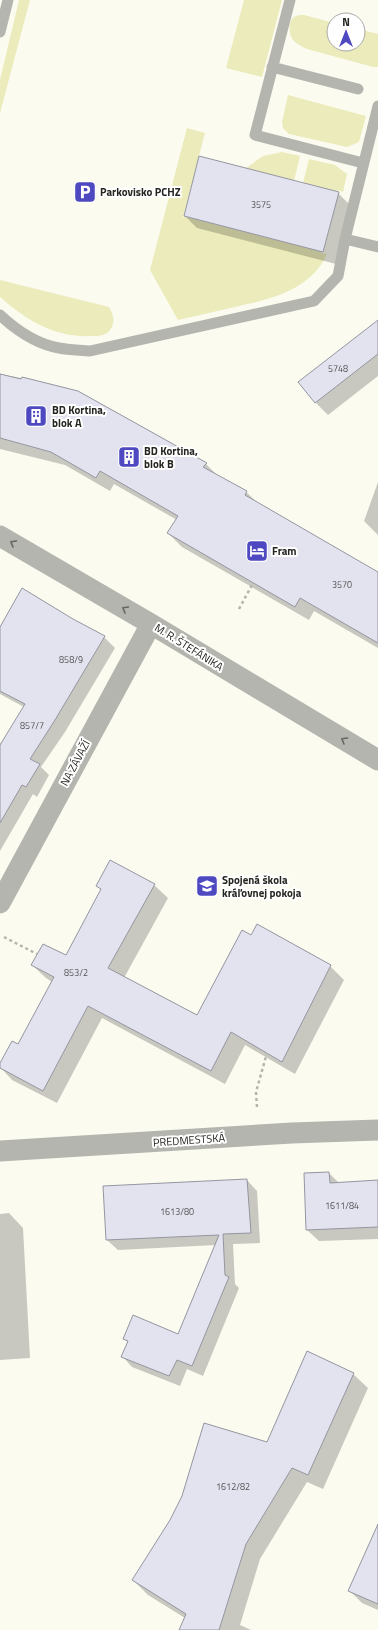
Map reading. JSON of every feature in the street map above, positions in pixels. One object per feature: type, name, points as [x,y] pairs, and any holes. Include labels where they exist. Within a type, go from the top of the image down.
[{"type":"street","name":"M. R. ŠTEFÁNIKA","points":[[0,536],[151,624],[378,760]]},
{"type":"street","name":"NA ZÁVAŽÍ","points":[[0,903],[151,624]]},
{"type":"street","name":"PREDMESTSKÁ","points":[[0,1151],[292,1133],[378,1130]]},
{"type":"lane","points":[[0,32],[8,0]]},
{"type":"lane","points":[[290,0],[255,134],[363,163]]},
{"type":"lane","points":[[272,67],[358,89]]},
{"type":"lane","points":[[0,315],[11,325],[36,340],[59,348],[90,351],[314,301],[338,276],[345,239],[378,106]]},
{"type":"lane","points":[[345,239],[378,247]]},
{"type":"path","points":[[239,609],[253,583]]},
{"type":"path","points":[[4,937],[37,954]]},
{"type":"path","points":[[256,1107],[256,1092],[267,1053]]},
{"type":"green space","points":[[19,0],[30,0],[0,113],[0,80]]},
{"type":"green space","points":[[244,0],[282,0],[262,77],[226,68]]},
{"type":"green space","points":[[299,15],[326,21],[326,52],[366,52],[366,31],[378,34],[378,67],[373,67],[307,49],[298,44],[293,40],[291,35],[290,24],[292,19]]},
{"type":"green space","points":[[288,95],[366,116],[359,142],[347,147],[289,134],[283,128],[282,122]]},
{"type":"green space","points":[[187,128],[205,133],[183,217],[321,251],[321,253],[327,254],[320,267],[300,285],[262,301],[178,320],[150,270]]},
{"type":"green space","points":[[282,152],[300,156],[294,181],[246,168],[263,156]]},
{"type":"green space","points":[[309,159],[335,165],[347,174],[343,192],[337,190],[337,192],[303,183]]},
{"type":"green space","points":[[0,280],[109,307],[113,318],[112,327],[108,332],[102,335],[94,336],[78,336],[53,331],[20,313],[0,297]]},
{"type":"building","points":[[199,156],[339,192],[323,252],[184,216]]},
{"type":"building","points":[[378,320],[378,354],[315,403],[298,382]]},
{"type":"building","points":[[0,374],[21,379],[22,377],[78,391],[207,463],[203,467],[247,491],[245,495],[378,572],[378,643],[300,598],[295,607],[167,533],[178,516],[100,471],[96,478],[51,452],[0,438]]},
{"type":"building","points":[[22,588],[73,619],[105,636],[30,759],[40,764],[26,787],[22,785],[0,823],[0,745],[25,704],[0,691],[0,627]]},
{"type":"building","points":[[110,860],[155,884],[108,968],[197,1015],[242,930],[251,935],[257,924],[331,965],[282,1062],[231,1032],[211,1071],[88,1006],[43,1091],[0,1068],[0,1063],[12,1041],[18,1044],[54,977],[31,965],[43,944],[66,955],[101,889],[96,886]]},
{"type":"building","points":[[329,1172],[330,1183],[378,1180],[378,1227],[306,1230],[304,1173]]},
{"type":"building","points":[[247,1179],[251,1233],[223,1234],[225,1275],[229,1277],[192,1366],[177,1360],[169,1376],[121,1357],[128,1341],[123,1339],[133,1315],[178,1334],[219,1235],[106,1240],[103,1186]]},
{"type":"building","points":[[307,1351],[354,1373],[308,1475],[292,1468],[246,1544],[219,1630],[179,1630],[186,1614],[132,1580],[170,1520],[182,1496],[204,1423],[267,1442]]},
{"type":"building","points":[[378,1524],[378,1604],[348,1591]]},
{"type":"place","name":"Parkovisko PCHZ","points":[[85,192]]},
{"type":"place","name":"BD Kortina, blok A","points":[[36,416]]},
{"type":"place","name":"BD Kortina, blok B","points":[[129,457]]},
{"type":"place","name":"Fram","points":[[257,551]]},
{"type":"place","name":"Spojená škola kráľovnej pokoja","points":[[207,886]]}]
